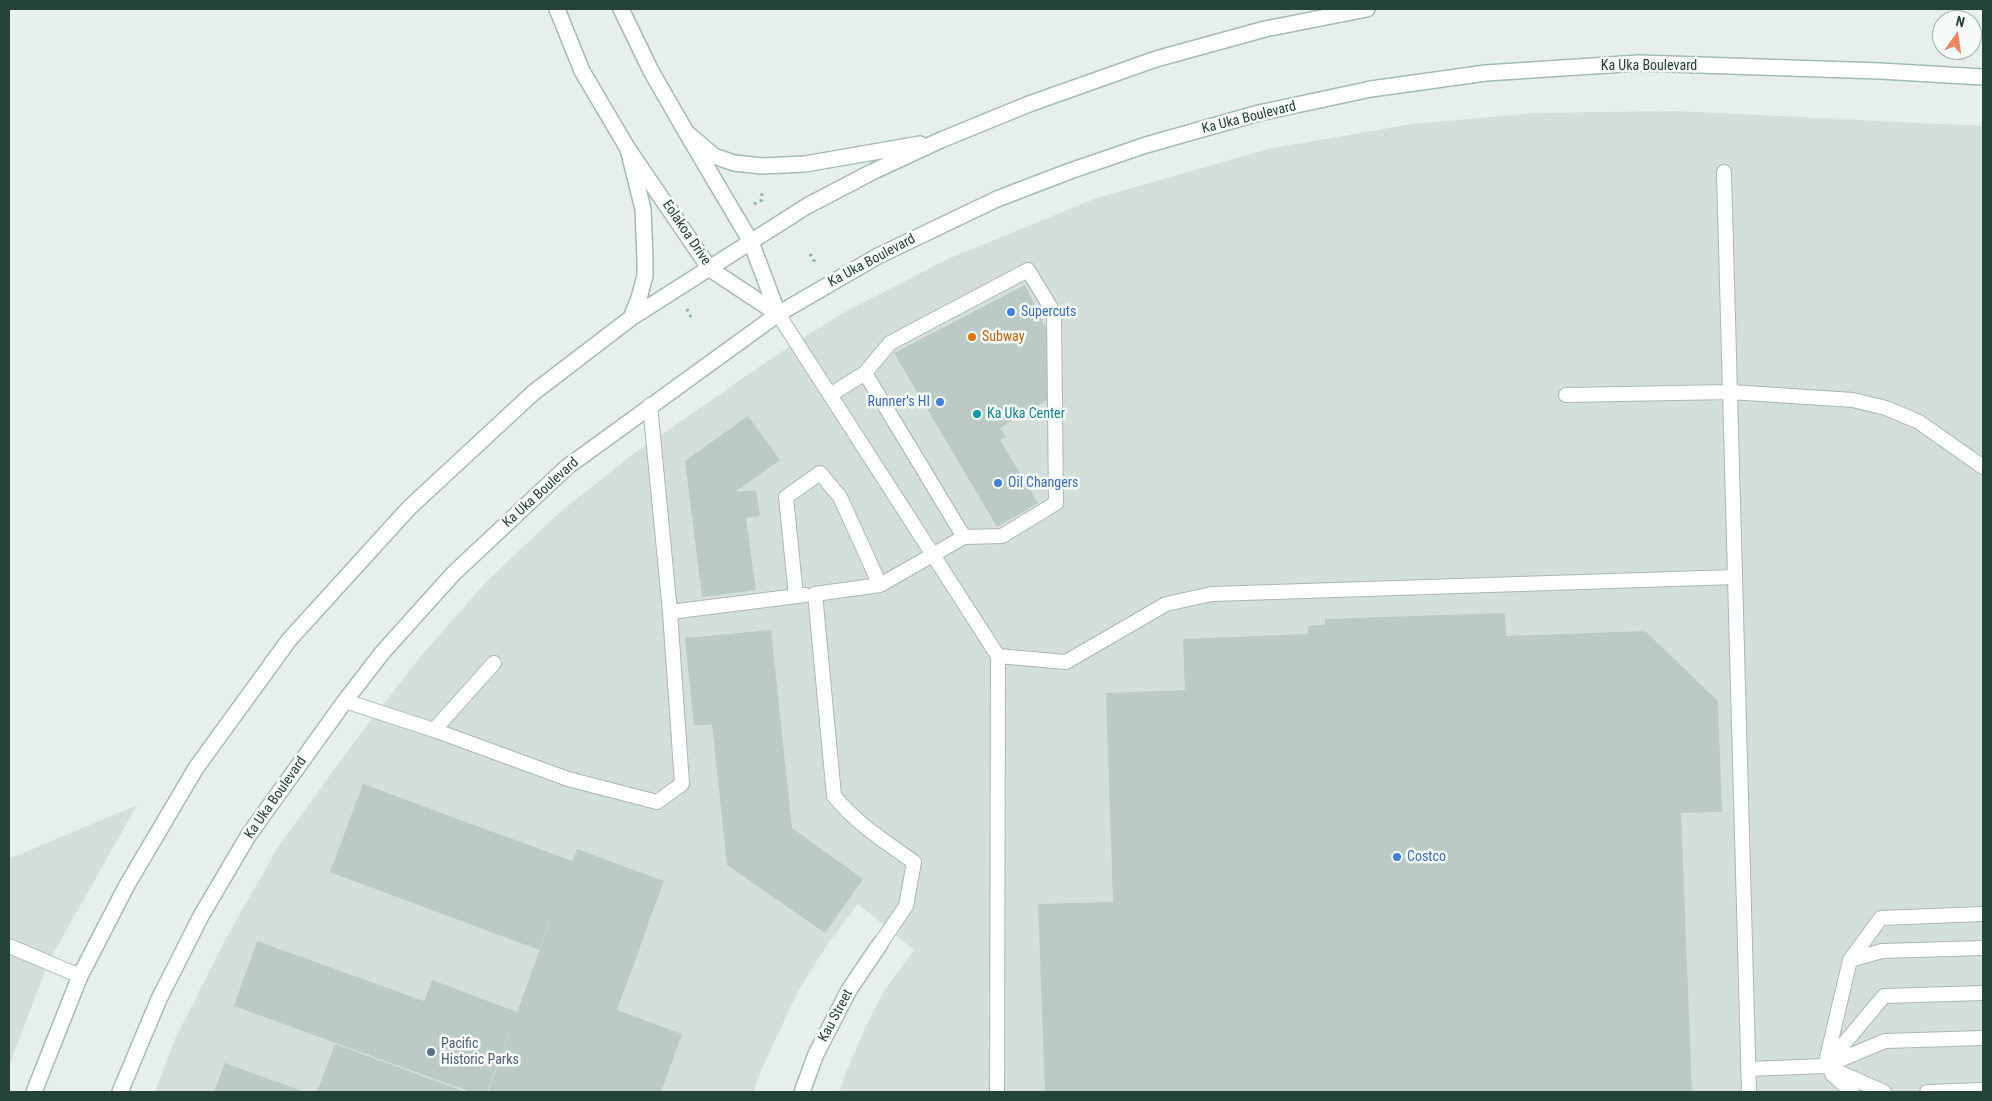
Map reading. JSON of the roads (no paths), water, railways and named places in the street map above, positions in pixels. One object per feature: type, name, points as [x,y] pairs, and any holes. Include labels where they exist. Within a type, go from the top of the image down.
[{"type":"main road","name":"Eolakoa Drive","points":[[557,9],[582,71],[628,149],[710,269],[778,314]]},
{"type":"main road","points":[[621,9],[651,71],[751,242],[778,314]]},
{"type":"main road","points":[[34,1092],[80,976],[127,885],[196,768],[289,640],[409,508],[533,393],[631,318],[807,206],[874,171],[941,140],[1029,104],[1156,59],[1265,29],[1340,11],[1367,9]]},
{"type":"main road","name":"Ka Uka Boulevard","points":[[121,1092],[159,999],[220,884],[248,836],[382,653],[453,574],[567,466],[778,314],[878,256],[997,199],[1070,170],[1259,113],[1371,89],[1486,74],[1639,63],[1880,71],[1983,77]]},
{"type":"main road","points":[[686,132],[714,156],[734,163],[762,166],[805,164],[941,140]]},
{"type":"main road","points":[[628,149],[643,209],[645,259],[645,276],[631,318]]},
{"type":"main road","name":"Kau Street","points":[[802,1092],[816,1054],[849,990],[880,944]]},
{"type":"lane","points":[[1724,172],[1748,1092]]},
{"type":"lane","points":[[670,612],[880,585],[964,537],[1002,536],[1056,503],[1054,313],[1028,270],[890,343],[865,373],[830,395]]},
{"type":"lane","points":[[778,314],[998,656],[997,1092]]},
{"type":"lane","points":[[865,373],[964,537]]},
{"type":"lane","points":[[1566,395],[1730,392],[1853,400],[1886,408],[1919,422],[1983,467]]},
{"type":"lane","points":[[345,701],[434,730],[568,780],[657,802],[682,784],[670,612],[650,405]]},
{"type":"lane","points":[[796,596],[786,497],[820,473],[840,497],[880,585]]},
{"type":"lane","points":[[998,656],[1066,662],[1166,604],[1212,594],[1735,577]]},
{"type":"lane","points":[[815,594],[834,796],[850,815],[876,836],[914,862],[906,906],[880,944]]},
{"type":"lane","points":[[434,730],[494,663]]},
{"type":"lane","points":[[1824,1066],[1850,960],[1881,918],[1983,914]]},
{"type":"lane","points":[[9,946],[80,976]]},
{"type":"lane","points":[[1850,960],[1882,951],[1983,948]]},
{"type":"lane","points":[[1824,1066],[1884,996],[1983,993]]},
{"type":"lane","points":[[1748,1069],[1824,1066],[1886,1041],[1983,1038]]},
{"type":"lane","points":[[1824,1066],[1852,1092]]},
{"type":"lane","points":[[1824,1066],[1884,1092]]},
{"type":"lane","points":[[1928,1092],[1983,1090]]},
{"type":"place","name":"Supercuts","points":[[1011,312]]},
{"type":"place","name":"Subway","points":[[972,337]]},
{"type":"place","name":"Runner's HI","points":[[940,402]]},
{"type":"place","name":"Ka Uka Center","points":[[977,414]]},
{"type":"place","name":"Oil Changers","points":[[998,483]]},
{"type":"place","name":"Costco","points":[[1397,857]]},
{"type":"place","name":"Pacific Historic Parks","points":[[431,1052]]}]
